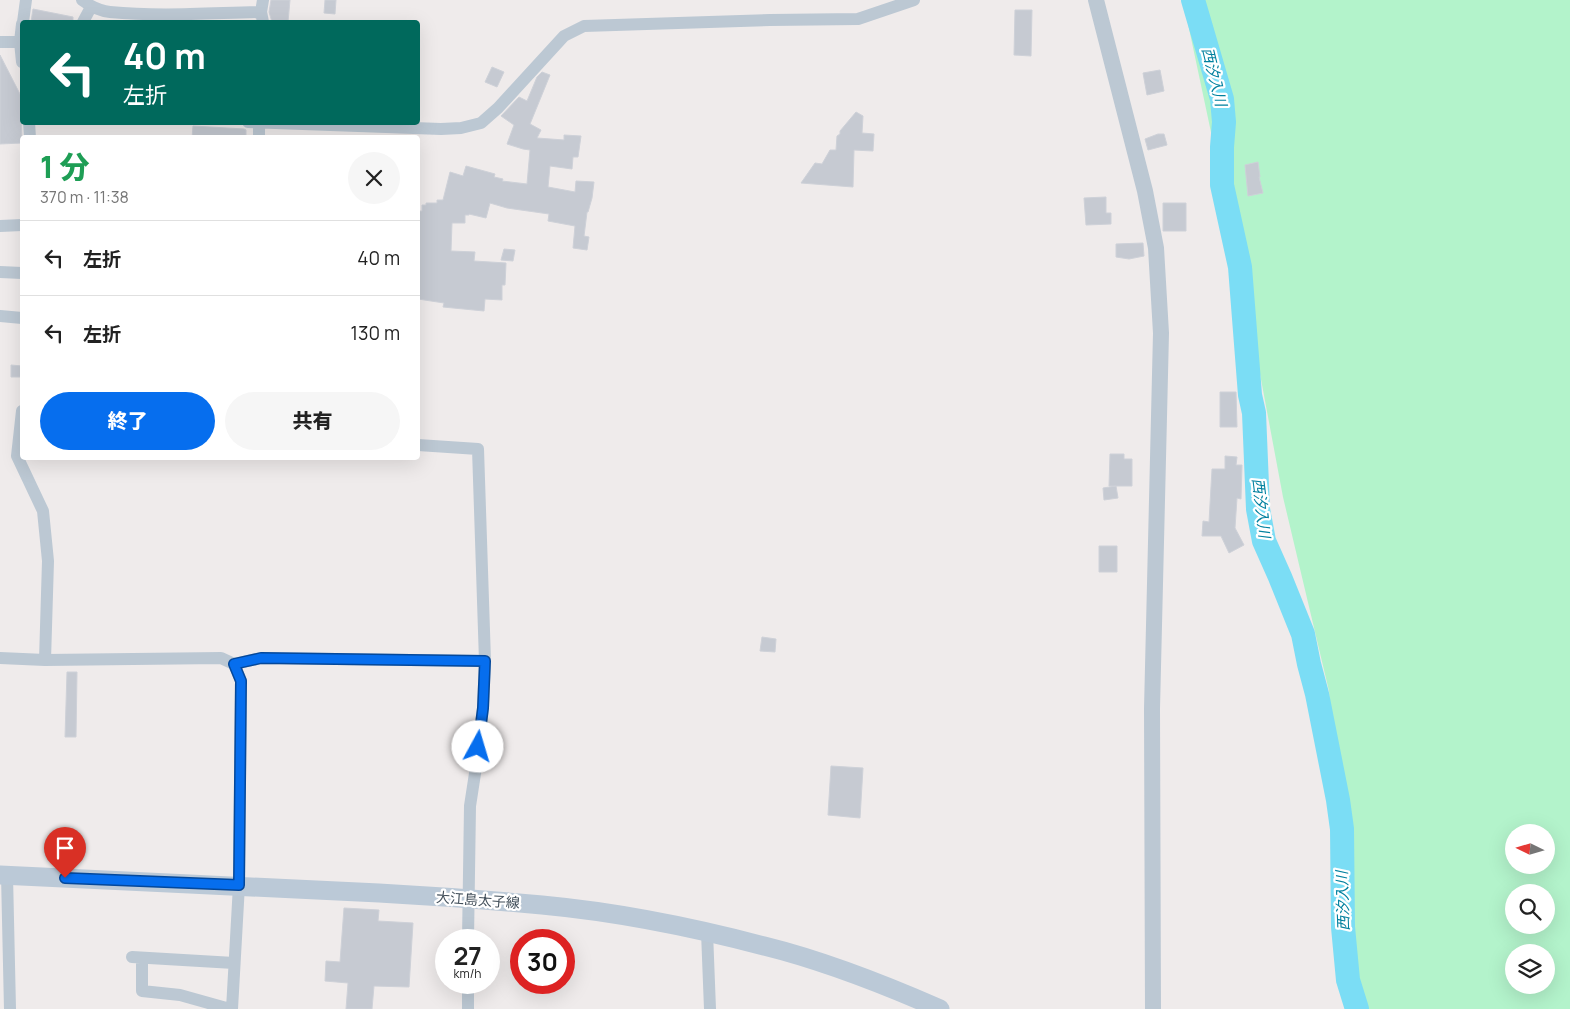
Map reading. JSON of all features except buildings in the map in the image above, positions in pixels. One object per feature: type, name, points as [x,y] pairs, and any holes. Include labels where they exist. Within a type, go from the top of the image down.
[{"type":"main road","name":"大江島太子線","points":[[4,875],[239,885],[467,898],[544,905],[622,916],[707,932],[766,946],[871,980],[922,1005],[940,1009]]},
{"type":"street","points":[[23,20],[26,0]]},
{"type":"street","points":[[320,125],[441,129],[461,128],[481,123],[498,108],[564,36],[584,26],[858,19],[914,0]]},
{"type":"street","points":[[1096,0],[1145,191],[1158,267],[1161,333],[1152,709],[1153,1009]]},
{"type":"street","points":[[83,20],[86,3],[111,12],[169,15],[262,12]]},
{"type":"street","points":[[0,42],[20,44]]},
{"type":"street","points":[[0,226],[20,225]]},
{"type":"street","points":[[0,272],[20,273]]},
{"type":"street","points":[[0,316],[20,318]]},
{"type":"street","points":[[20,434],[18,456],[43,511],[48,562],[45,660]]},
{"type":"street","points":[[420,445],[478,449],[485,661],[482,718],[470,806],[468,929]]},
{"type":"street","points":[[0,658],[45,660],[221,658],[234,664],[261,658],[485,661]]},
{"type":"street","points":[[234,664],[241,681],[239,885],[234,963],[231,1009],[180,995],[142,991],[137,958],[234,963]]},
{"type":"street","points":[[4,875],[10,1009]]},
{"type":"street","points":[[707,932],[710,1009]]},
{"type":"street","points":[[468,994],[468,1009]]},
{"type":"green space","points":[[1184,0],[1570,0],[1570,1009],[1365,1009],[1348,962],[1329,691],[1283,497],[1243,283]]},
{"type":"waterway","name":"西汐入川","points":[[1193,0],[1222,99],[1224,122],[1222,185],[1240,267],[1250,395],[1254,413],[1258,509],[1264,541],[1303,634],[1338,800],[1342,829],[1343,927],[1348,980],[1357,1009]]},
{"type":"route","points":[[65,878],[239,885],[241,681],[234,664],[261,658],[485,661],[483,708],[478,747]]}]
